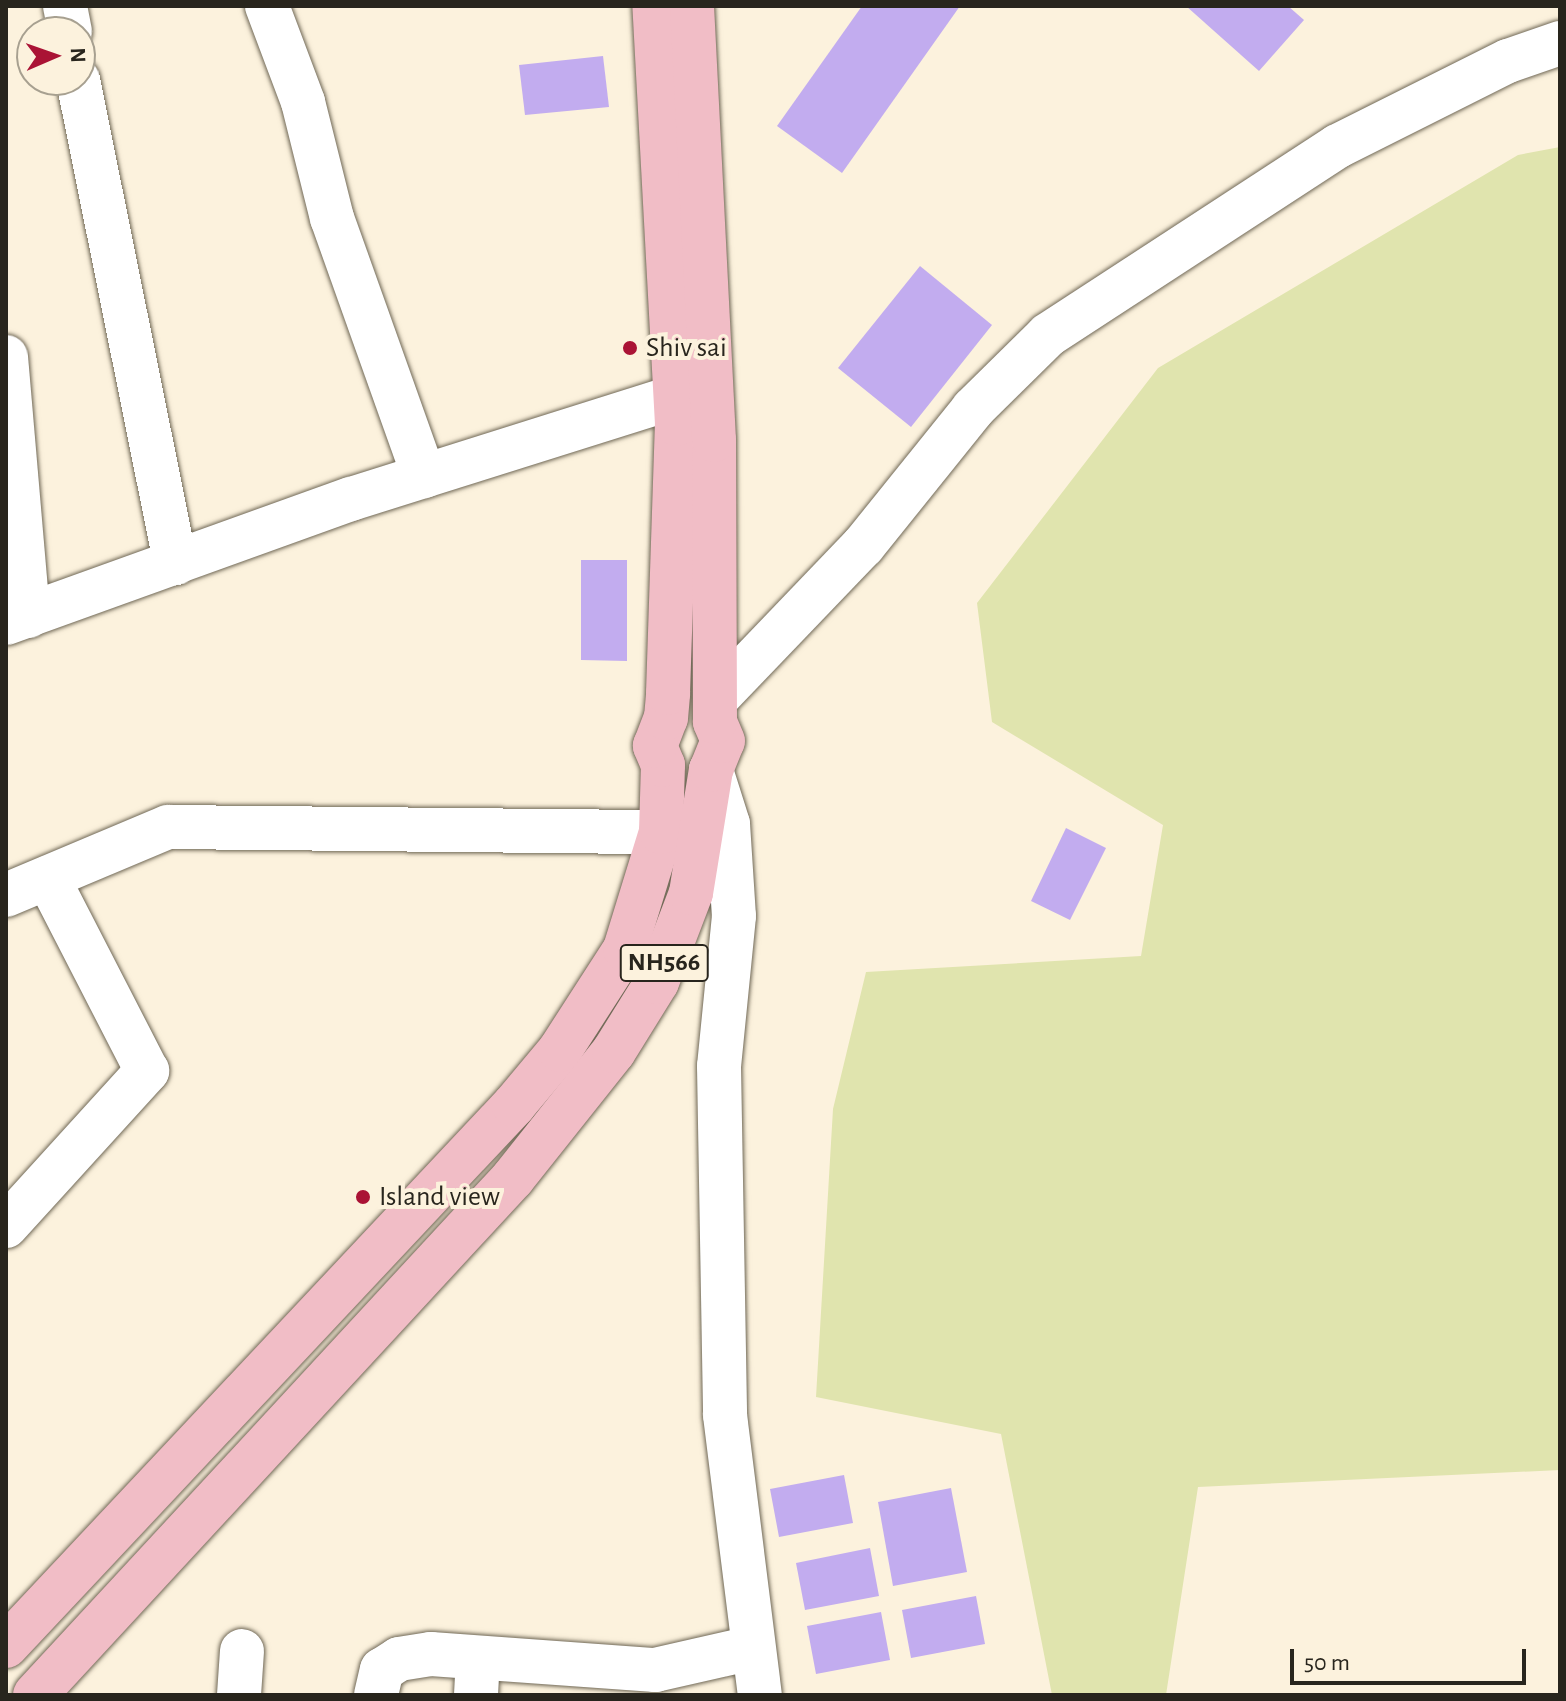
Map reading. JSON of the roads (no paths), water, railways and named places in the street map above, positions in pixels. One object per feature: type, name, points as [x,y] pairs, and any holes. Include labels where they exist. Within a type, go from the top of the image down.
[{"type":"highway","name":"NH566","points":[[6,1646],[415,1212],[560,1050],[625,949],[661,832],[663,765],[655,746],[666,718],[675,397],[654,6]]},
{"type":"highway","name":"NH566","points":[[35,1695],[492,1202],[614,1051],[657,982],[691,893],[711,770],[723,741],[716,710],[714,440],[692,6]]},
{"type":"highway","points":[[666,718],[687,709],[716,710]]},
{"type":"highway","points":[[663,765],[681,776],[711,770]]},
{"type":"street","points":[[267,6],[303,102],[332,218],[424,476]]},
{"type":"street","points":[[716,710],[863,546],[973,409],[1048,335],[1338,146],[1508,61],[1560,43]]},
{"type":"street","points":[[81,96],[175,563]]},
{"type":"street","points":[[6,357],[17,619],[424,476],[675,397]]},
{"type":"street","points":[[711,770],[728,824],[734,916],[719,1066],[725,1400],[752,1648],[760,1695]]},
{"type":"street","points":[[6,895],[168,827],[661,832]]},
{"type":"street","points":[[6,1226],[147,1071],[48,878]]},
{"type":"street","points":[[376,1695],[382,1670],[399,1659],[431,1654],[477,1677],[655,1670],[752,1648]]},
{"type":"street","points":[[239,1695],[242,1651]]},
{"type":"place","name":"Shiv sai","points":[[630,348]]},
{"type":"place","name":"Island view","points":[[363,1197]]}]
